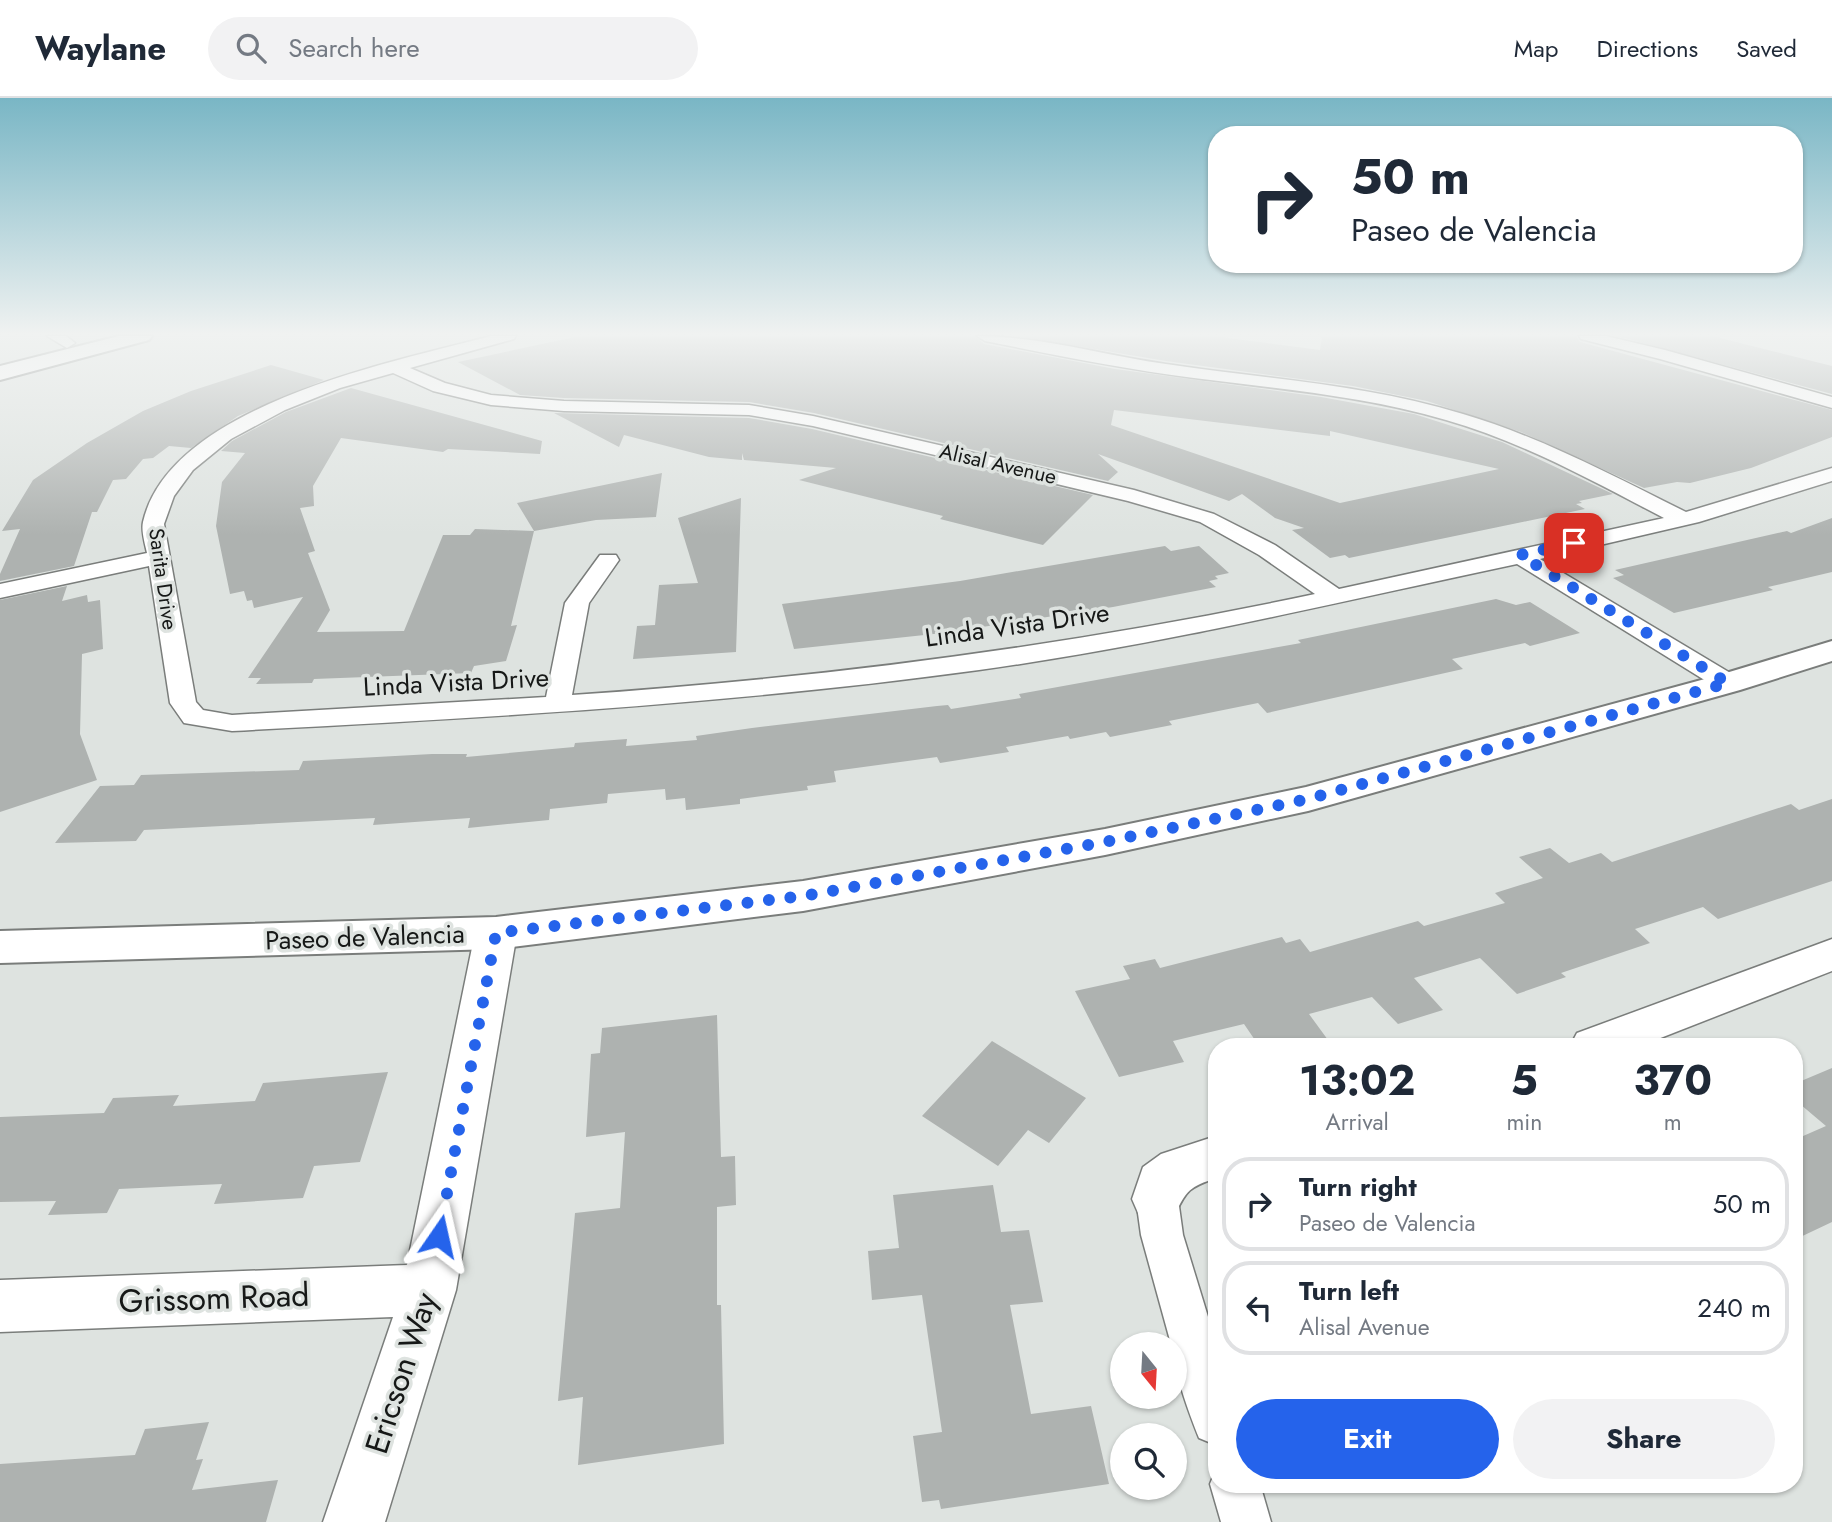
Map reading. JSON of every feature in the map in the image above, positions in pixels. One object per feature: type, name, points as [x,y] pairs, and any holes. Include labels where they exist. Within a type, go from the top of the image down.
[{"type":"main road","name":"Paseo de Valencia","points":[[0,947],[496,933],[803,896],[1105,842],[1308,799],[1728,683],[1832,651]]},
{"type":"street","name":"Sarita Drive","points":[[194,717],[183,703],[153,524],[164,495],[186,466],[224,435],[287,402]]},
{"type":"street","name":"Alisal Avenue","points":[[521,402],[564,406],[749,410],[813,421],[1134,496],[1207,518],[1267,550],[1335,597]]},
{"type":"street","points":[[1398,402],[1455,416],[1512,436],[1683,519]]},
{"type":"street","name":"Linda Vista Drive","points":[[194,717],[232,723],[557,706],[797,684],[980,662],[1164,633],[1335,597],[1683,519],[1784,492],[1832,474]]},
{"type":"street","points":[[1520,555],[1728,683]]},
{"type":"street","points":[[0,591],[157,558]]},
{"type":"street","points":[[557,706],[577,603],[608,560]]},
{"type":"street","name":"Ericson Way","points":[[354,1522],[429,1290],[496,933]]},
{"type":"street","points":[[1614,1038],[1832,954]]},
{"type":"street","points":[[1208,1160],[1179,1169],[1161,1183],[1157,1199],[1162,1235],[1208,1393]]},
{"type":"street","name":"Grissom Road","points":[[0,1306],[429,1290]]},
{"type":"street","points":[[1238,1493],[1246,1522]]},
{"type":"building","points":[[164,402],[270,402],[238,416],[191,448],[169,446],[153,458],[143,459],[126,479],[113,480],[97,512],[92,512],[74,566],[0,581],[0,574],[20,529],[2,531],[33,480],[87,443]]},
{"type":"building","points":[[312,402],[403,402],[542,441],[540,454],[448,449],[443,452],[341,438],[313,486],[314,506],[300,508],[315,551],[308,553],[330,610],[317,632],[404,631],[443,535],[470,535],[475,529],[534,531],[511,626],[517,625],[506,661],[474,666],[471,673],[314,679],[312,683],[256,684],[261,678],[248,678],[303,597],[254,608],[252,600],[247,601],[244,591],[230,594],[216,526],[222,482],[245,453],[221,451],[232,441],[286,412]]},
{"type":"building","points":[[752,402],[1351,402],[1414,414],[1502,442],[1613,494],[1579,501],[1582,503],[1576,504],[1585,509],[1349,558],[1345,555],[1330,558],[1292,530],[1304,528],[1275,518],[1242,494],[1229,501],[1098,454],[1118,472],[1108,481],[814,413]],"holes":[[[1114,410],[1330,436],[1330,431],[1499,469],[1340,503],[1111,425]]]},
{"type":"building","points":[[1431,402],[1804,402],[1832,410],[1832,437],[1751,468],[1690,483],[1677,482],[1644,488],[1521,432]]},
{"type":"building","points":[[554,413],[749,418],[812,429],[1093,495],[1043,545],[940,519],[943,516],[799,480],[836,468],[744,460],[742,453],[742,460],[709,457],[624,435],[619,447]]},
{"type":"building","points":[[662,473],[656,517],[596,520],[534,531],[517,503]]},
{"type":"building","points":[[741,498],[736,652],[633,659],[637,626],[655,625],[659,585],[698,583],[678,518]]},
{"type":"building","points":[[1832,518],[1832,572],[1768,587],[1773,590],[1674,613],[1613,578],[1624,575],[1615,570],[1787,531],[1791,533]]},
{"type":"building","points":[[1165,546],[1171,551],[1199,546],[1229,573],[1215,576],[1218,579],[1209,581],[1216,587],[1113,607],[943,633],[794,649],[782,604],[960,581]]},
{"type":"building","points":[[67,586],[62,601],[87,595],[88,602],[100,600],[103,649],[82,654],[80,734],[97,780],[0,812],[0,600]]},
{"type":"building","points":[[1496,599],[1516,605],[1530,602],[1580,633],[1530,646],[1525,643],[1452,659],[1463,669],[1267,713],[1258,703],[1169,721],[1172,725],[1110,737],[1106,732],[1070,739],[1068,736],[1006,747],[1009,752],[940,763],[937,757],[834,771],[836,782],[807,786],[808,790],[740,799],[740,804],[686,810],[685,798],[666,800],[665,789],[608,794],[607,803],[550,809],[549,820],[468,828],[470,818],[373,825],[375,818],[144,830],[136,841],[55,843],[100,786],[134,785],[141,775],[299,770],[303,761],[432,754],[467,754],[466,757],[627,739],[626,746],[697,740],[696,736],[752,728],[937,706],[948,705],[951,709],[1021,698],[1019,694],[1301,643],[1298,640]]},
{"type":"building","points":[[1832,799],[1832,881],[1718,919],[1703,907],[1635,929],[1650,943],[1561,973],[1566,977],[1517,994],[1480,958],[1414,978],[1443,1010],[1398,1024],[1372,997],[1309,1014],[1327,1038],[1254,1038],[1244,1024],[1173,1041],[1184,1062],[1119,1077],[1075,991],[1130,979],[1123,966],[1155,959],[1160,968],[1282,937],[1286,943],[1300,939],[1310,952],[1418,921],[1424,926],[1505,903],[1495,893],[1543,878],[1519,857],[1550,848],[1569,863],[1601,853],[1612,862],[1791,804],[1799,810]]},
{"type":"building","points":[[717,1015],[721,1157],[735,1156],[736,1205],[717,1207],[717,1305],[721,1305],[724,1444],[578,1465],[583,1397],[558,1401],[575,1213],[620,1208],[625,1132],[586,1137],[591,1054],[600,1053],[602,1028]]},
{"type":"building","points":[[992,1041],[1086,1098],[1049,1143],[1028,1130],[998,1166],[922,1116]]},
{"type":"building","points":[[1832,1068],[1832,1222],[1803,1236],[1803,1136],[1826,1126],[1803,1107],[1803,1080]]},
{"type":"building","points":[[388,1072],[360,1162],[314,1166],[303,1198],[214,1204],[222,1184],[119,1189],[107,1213],[48,1215],[56,1201],[0,1202],[0,1117],[104,1113],[113,1098],[179,1095],[173,1106],[255,1101],[263,1083]]},
{"type":"building","points":[[993,1185],[1001,1232],[1029,1230],[1043,1302],[1010,1305],[1031,1414],[1091,1406],[1109,1484],[941,1509],[939,1500],[922,1502],[913,1436],[942,1432],[922,1295],[872,1300],[868,1251],[899,1248],[893,1195]]},
{"type":"building","points":[[209,1422],[196,1460],[203,1459],[192,1490],[278,1480],[266,1522],[0,1522],[0,1464],[135,1455],[145,1429]]},
{"type":"route","points":[[439,1236],[496,933],[803,896],[1105,842],[1308,799],[1728,683],[1520,555],[1574,543]]}]
